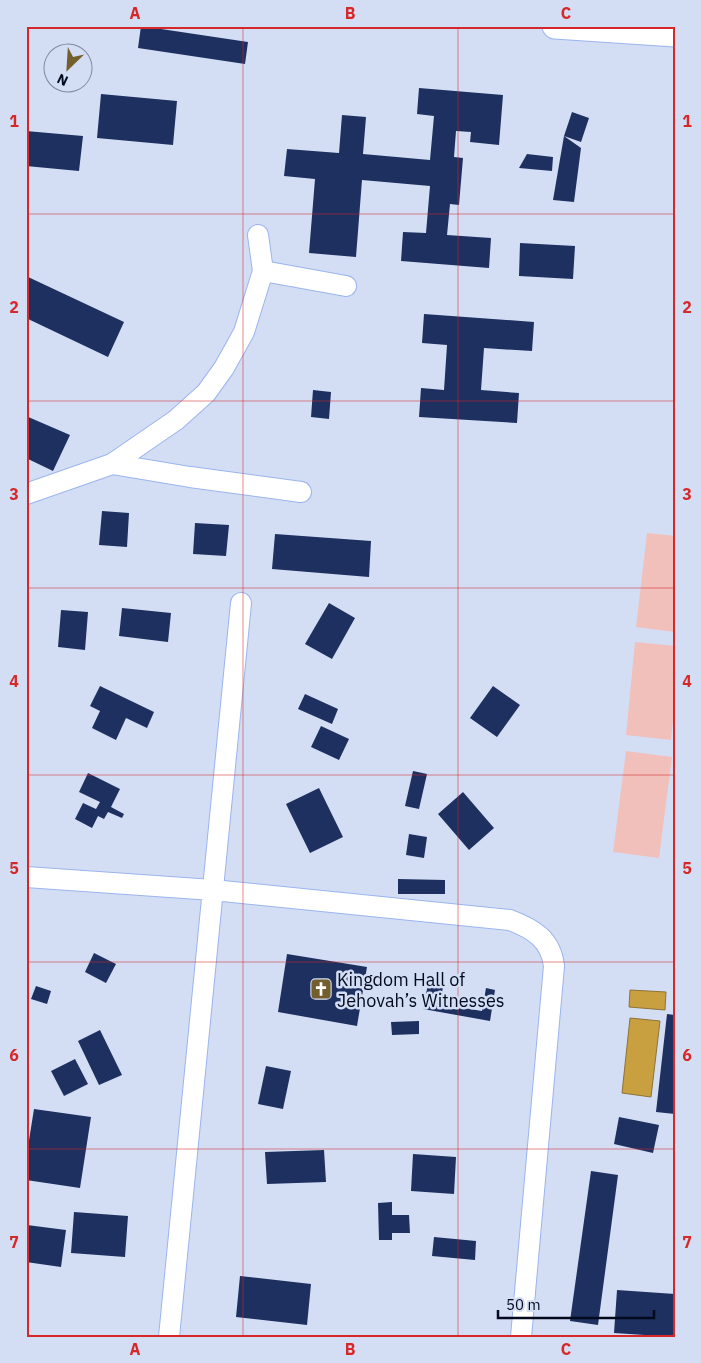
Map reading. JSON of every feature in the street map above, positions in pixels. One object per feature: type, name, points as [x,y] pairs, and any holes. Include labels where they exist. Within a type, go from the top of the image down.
[{"type":"street","points":[[555,26],[675,34]]},
{"type":"street","points":[[26,494],[112,464],[176,420],[206,392],[224,368],[244,332],[263,271],[258,235]]},
{"type":"street","points":[[263,271],[346,286]]},
{"type":"street","points":[[112,464],[301,492]]},
{"type":"street","points":[[169,1337],[241,603]]},
{"type":"street","points":[[26,878],[213,890],[510,920],[523,925],[546,941],[552,952],[554,966],[521,1337]]},
{"type":"shaded area","points":[[647,533],[675,536],[675,632],[636,627]]},
{"type":"shaded area","points":[[635,642],[675,646],[675,700],[671,740],[626,735]]},
{"type":"shaded area","points":[[626,751],[672,757],[659,858],[613,852]]},
{"type":"shaded area","points":[[630,990],[666,992],[665,1010],[629,1007]]},
{"type":"shaded area","points":[[630,1018],[660,1021],[651,1097],[622,1093]]},
{"type":"building","points":[[141,26],[248,42],[245,64],[138,48]]},
{"type":"building","points":[[419,88],[503,95],[499,145],[470,142],[471,132],[456,131],[454,157],[463,158],[459,205],[450,204],[447,235],[491,238],[489,268],[401,261],[403,232],[426,233],[430,186],[362,180],[356,257],[309,253],[315,179],[284,176],[287,149],[339,153],[342,115],[366,117],[363,154],[430,160],[434,116],[417,114]]},
{"type":"building","points":[[101,94],[177,101],[173,145],[97,138]]},
{"type":"building","points":[[572,112],[589,118],[581,142],[564,136]]},
{"type":"building","points":[[26,131],[83,136],[79,171],[26,166]]},
{"type":"building","points":[[564,136],[581,148],[574,202],[553,200]]},
{"type":"building","points":[[527,154],[553,157],[552,171],[519,168]]},
{"type":"building","points":[[520,243],[575,246],[573,279],[519,276]]},
{"type":"building","points":[[26,276],[124,322],[108,357],[26,318]]},
{"type":"building","points":[[424,314],[534,322],[532,351],[484,348],[481,390],[519,393],[517,423],[419,417],[421,388],[444,390],[447,345],[422,343]]},
{"type":"building","points":[[313,390],[331,392],[329,419],[311,417]]},
{"type":"building","points":[[26,416],[70,435],[53,471],[26,458]]},
{"type":"building","points":[[102,511],[129,513],[127,547],[99,545]]},
{"type":"building","points":[[195,523],[229,525],[226,556],[193,554]]},
{"type":"building","points":[[275,534],[371,541],[369,577],[272,569]]},
{"type":"building","points":[[329,603],[355,618],[332,659],[305,644]]},
{"type":"building","points":[[122,608],[171,613],[168,642],[119,636]]},
{"type":"building","points":[[61,610],[88,612],[85,650],[58,647]]},
{"type":"building","points":[[100,686],[154,712],[147,728],[126,718],[116,740],[92,728],[100,711],[90,706]]},
{"type":"building","points":[[493,686],[520,705],[497,737],[470,718]]},
{"type":"building","points":[[305,694],[338,709],[332,724],[298,709]]},
{"type":"building","points":[[321,726],[349,739],[339,760],[311,747]]},
{"type":"building","points":[[413,771],[427,774],[419,809],[405,806]]},
{"type":"building","points":[[88,773],[120,789],[111,807],[124,814],[122,818],[108,812],[104,819],[98,816],[92,828],[75,819],[83,803],[96,809],[100,802],[79,792]]},
{"type":"building","points":[[319,788],[343,837],[310,853],[286,804]]},
{"type":"building","points":[[463,792],[494,828],[469,850],[438,814]]},
{"type":"building","points":[[409,834],[427,837],[424,858],[406,855]]},
{"type":"building","points":[[398,879],[445,880],[445,894],[398,894]]},
{"type":"building","points":[[94,953],[116,964],[106,983],[85,972]]},
{"type":"building","points":[[287,954],[367,967],[357,1026],[278,1012]]},
{"type":"building","points":[[428,984],[443,987],[440,1004],[482,1011],[486,988],[495,990],[490,1021],[423,1009]]},
{"type":"building","points":[[36,986],[51,991],[47,1004],[31,999]]},
{"type":"building","points":[[667,1014],[675,1015],[675,1114],[656,1112]]},
{"type":"building","points":[[419,1021],[419,1034],[392,1035],[391,1022]]},
{"type":"building","points":[[100,1030],[122,1075],[99,1085],[78,1041]]},
{"type":"building","points":[[75,1059],[88,1084],[64,1096],[51,1071]]},
{"type":"building","points":[[266,1066],[291,1071],[283,1109],[258,1104]]},
{"type":"building","points":[[34,1109],[91,1117],[80,1188],[26,1180],[26,1159]]},
{"type":"building","points":[[619,1117],[659,1125],[653,1153],[614,1144]]},
{"type":"building","points":[[324,1150],[326,1182],[267,1184],[265,1152]]},
{"type":"building","points":[[413,1154],[456,1157],[454,1194],[411,1191]]},
{"type":"building","points":[[591,1171],[618,1175],[598,1325],[570,1321]]},
{"type":"building","points":[[392,1202],[392,1215],[409,1215],[410,1233],[392,1233],[392,1240],[379,1240],[378,1203]]},
{"type":"building","points":[[74,1212],[128,1216],[125,1257],[71,1253]]},
{"type":"building","points":[[27,1225],[66,1230],[61,1267],[26,1262]]},
{"type":"building","points":[[434,1237],[476,1241],[475,1260],[432,1256]]},
{"type":"building","points":[[240,1276],[311,1284],[307,1325],[236,1317]]},
{"type":"building","points":[[617,1290],[675,1294],[675,1337],[614,1333]]},
{"type":"place","name":"Kingdom Hall of Jehovah’s Witnesses","points":[[321,989]]}]
